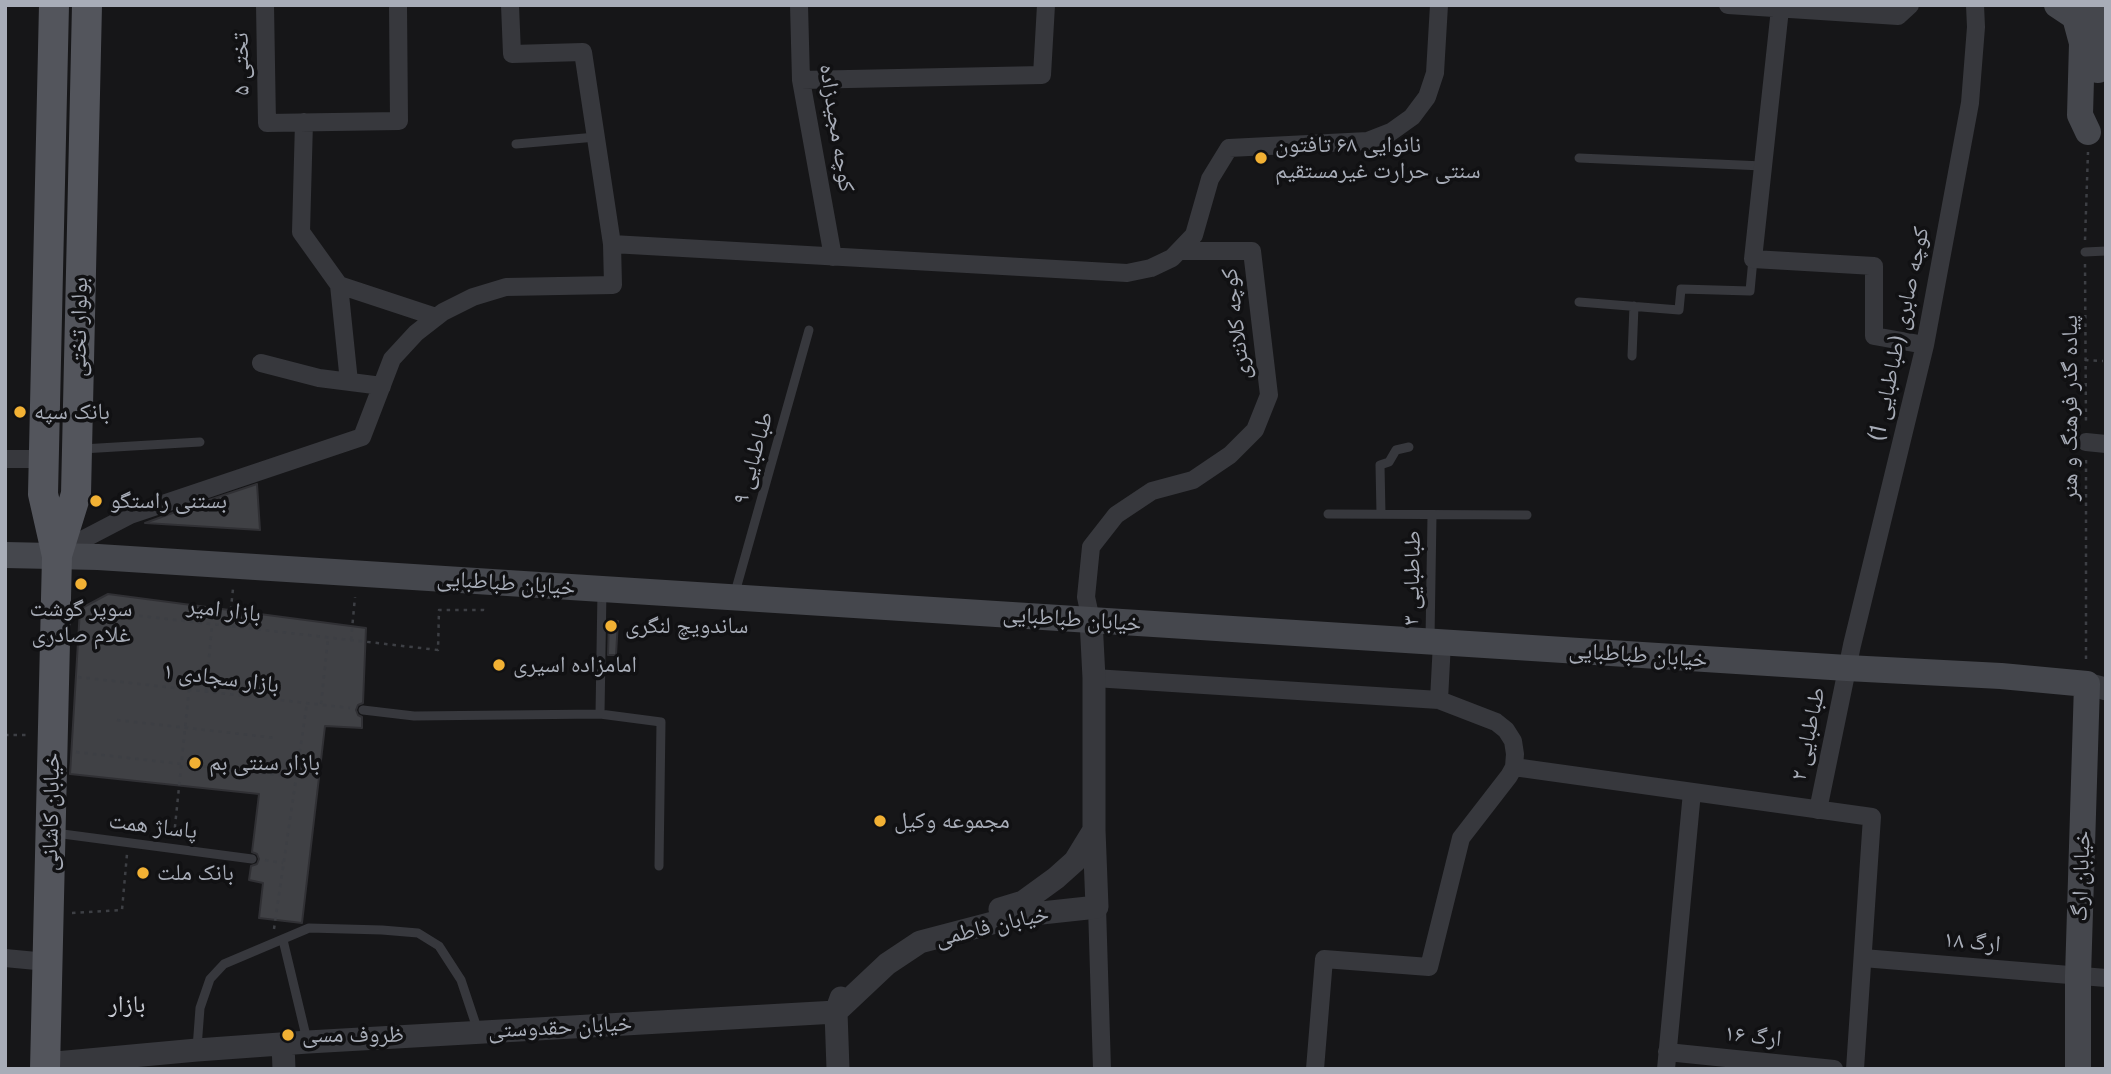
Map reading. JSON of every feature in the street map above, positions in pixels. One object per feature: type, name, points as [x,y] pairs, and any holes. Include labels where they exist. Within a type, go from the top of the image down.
[{"type":"main road","name":"بولوار تختی","points":[[54,5],[43,494],[57,556]]},
{"type":"main road","name":"بولوار تختی","points":[[57,556],[76,494],[87,5]]},
{"type":"main road","points":[[2057,5],[2075,17],[2081,43],[2080,115],[2088,132]]},
{"type":"main road","points":[[2088,132],[2097,115],[2099,55],[2099,33],[2091,5]]},
{"type":"main road","name":"خیابان طباطبایی","points":[[5,555],[98,556],[2001,676],[2096,687]]},
{"type":"main road","name":"خیابان کاشانی","points":[[45,1067],[57,556]]},
{"type":"main road","name":"خیابان ارگ","points":[[2078,1069],[2078,976],[2096,687]]},
{"type":"street","name":"تختی ۵","points":[[265,5],[267,123],[304,122]]},
{"type":"street","points":[[349,382],[339,285],[301,232],[304,122],[400,121],[398,5]]},
{"type":"street","points":[[57,556],[131,515],[362,437],[392,359],[416,333],[436,317],[473,297],[506,287],[613,285],[612,244],[583,52],[512,54],[510,5]]},
{"type":"street","name":"کوچه مجیدزاده","points":[[799,5],[801,80],[834,257]]},
{"type":"street","points":[[801,80],[1042,75],[1046,5]]},
{"type":"street","points":[[612,244],[1127,274],[1151,268],[1172,258],[1194,236],[1210,179],[1229,148],[1368,141],[1391,132],[1412,117],[1427,97],[1435,73],[1439,5]]},
{"type":"street","points":[[1728,5],[1898,16],[1910,5]]},
{"type":"street","name":"کوچه صابری (طباطبایی 1)","points":[[1847,668],[1926,345],[1970,103],[1976,27],[1975,5]]},
{"type":"street","points":[[1780,9],[1754,259],[1874,266],[1874,335],[1926,345]]},
{"type":"street","name":"کوچه کلانتری","points":[[1091,620],[1086,597],[1091,547],[1116,515],[1152,492],[1193,480],[1230,455],[1255,430],[1269,395],[1252,251],[1181,251]]},
{"type":"street","points":[[339,285],[436,317]]},
{"type":"street","points":[[261,363],[319,378],[382,386]]},
{"type":"street","points":[[2085,442],[2106,444]]},
{"type":"street","points":[[5,459],[44,459]]},
{"type":"street","points":[[1091,620],[1094,678],[1094,830],[1102,1069]]},
{"type":"street","points":[[1436,642],[1439,700]]},
{"type":"street","name":"طباطبایی ۲","points":[[1818,810],[1847,668]]},
{"type":"street","points":[[1094,678],[1439,700],[1496,722],[1506,730],[1513,741],[1516,754],[1514,767],[1461,838],[1429,967],[1324,959],[1315,1069]]},
{"type":"street","points":[[1514,767],[1872,817],[1855,1069]]},
{"type":"street","points":[[1667,1060],[1692,792]]},
{"type":"street","name":"خیابان فاطمی","points":[[836,1012],[845,989],[880,955],[916,934],[1023,902],[1075,861],[1094,830]]},
{"type":"street","name":"خیابان فاطمی","points":[[836,1012],[887,964],[920,942],[1023,915],[1097,907]]},
{"type":"street","points":[[5,958],[47,962]]},
{"type":"street","name":"ارگ ۱۸","points":[[1863,958],[2106,978]]},
{"type":"street","points":[[836,1012],[838,1069]]},
{"type":"street","name":"خیابان حقدوستی","points":[[45,1067],[197,1050],[308,1042],[836,1012]]},
{"type":"street","points":[[283,1044],[284,1069]]},
{"type":"street","name":"ارگ ۱۶","points":[[1667,1060],[1834,1069]]},
{"type":"lane","points":[[516,144],[596,137]]},
{"type":"lane","points":[[1578,158],[1763,166]]},
{"type":"lane","points":[[2085,252],[2106,251]]},
{"type":"lane","points":[[1579,302],[1679,310],[1681,289],[1750,291],[1754,259]]},
{"type":"lane","points":[[1632,356],[1634,306]]},
{"type":"lane","name":"طباطبایی ۹","points":[[734,597],[809,330]]},
{"type":"lane","points":[[77,449],[200,442]]},
{"type":"lane","points":[[1381,514],[1380,465],[1389,462],[1396,450],[1409,447]]},
{"type":"lane","points":[[1328,514],[1527,515]]},
{"type":"lane","name":"طباطبایی ۳","points":[[1432,515],[1436,642]]},
{"type":"lane","points":[[600,714],[602,589]]},
{"type":"lane","points":[[363,710],[414,716],[600,714],[661,722],[659,866]]},
{"type":"lane","name":"پاساژ همت","points":[[50,832],[252,859]]},
{"type":"lane","points":[[197,1050],[200,1008],[210,979],[224,964],[309,928],[418,933],[439,946],[461,980],[478,1031]]},
{"type":"lane","points":[[283,940],[308,1042]]},
{"type":"path","name":"پیاده گذر فرهنگ و هنر","points":[[2088,132],[2085,442],[2096,687]]},
{"type":"path","points":[[2085,360],[2103,361]]},
{"type":"path","points":[[229,627],[233,589]]},
{"type":"path","points":[[351,640],[355,597]]},
{"type":"path","name":"بازار امیر","points":[[79,610],[438,650],[439,610],[483,610],[484,605]]},
{"type":"path","points":[[205,692],[212,625]]},
{"type":"path","points":[[321,705],[328,638]]},
{"type":"path","name":"بازار سجادی ۱","points":[[75,677],[363,710]]},
{"type":"path","points":[[173,848],[189,690]]},
{"type":"path","points":[[275,920],[307,704]]},
{"type":"path","points":[[117,720],[276,738]]},
{"type":"path","points":[[5,735],[35,735]]},
{"type":"path","points":[[71,751],[296,777]]},
{"type":"path","points":[[66,913],[122,910],[128,842]]},
{"type":"path","points":[[252,859],[284,863]]},
{"type":"building","points":[[257,484],[260,530],[145,523],[200,503]]},
{"type":"building","name":"بازار سنتی بم","points":[[108,594],[366,628],[363,703],[358,705],[356,710],[362,717],[362,728],[325,726],[302,923],[259,918],[263,883],[249,880],[251,866],[257,864],[259,859],[257,854],[252,852],[259,794],[70,774],[80,609]]},
{"type":"building","points":[[609,620],[618,621],[616,655],[608,655]]},
{"type":"place","name":"نانوایی ۶۸ تافتون سنتی حرارت غیرمستقیم","points":[[1261,158]]},
{"type":"place","name":"بانک سپه","points":[[20,412]]},
{"type":"place","name":"بستنی راستگو","points":[[96,501]]},
{"type":"place","name":"سوپر گوشت غلام صادری","points":[[81,584]]},
{"type":"place","name":"ساندویچ لنگری","points":[[611,626]]},
{"type":"place","name":"امامزاده اسیری","points":[[499,665]]},
{"type":"place","name":"بازار سنتی بم","points":[[195,763]]},
{"type":"place","name":"مجموعه وکیل","points":[[880,821]]},
{"type":"place","name":"بانک ملت","points":[[143,873]]},
{"type":"place","name":"ظروف مسی","points":[[288,1035]]},
{"type":"district","name":"بازار","points":[[127,1005]]}]
